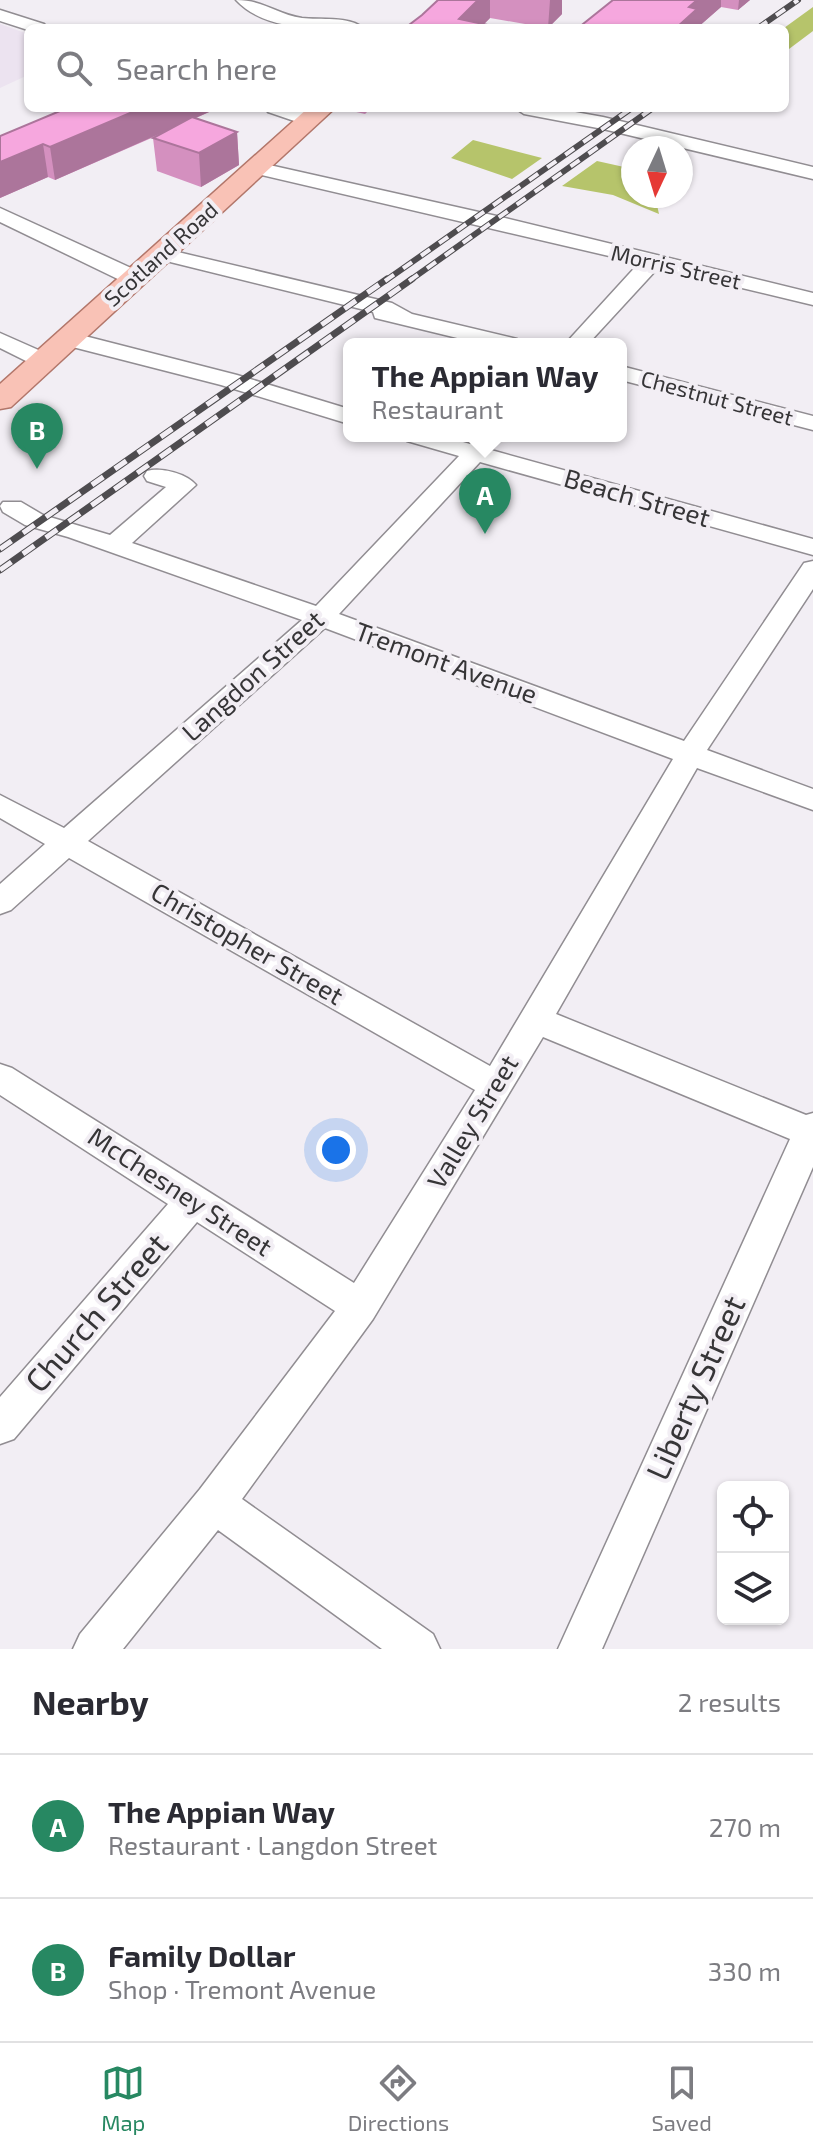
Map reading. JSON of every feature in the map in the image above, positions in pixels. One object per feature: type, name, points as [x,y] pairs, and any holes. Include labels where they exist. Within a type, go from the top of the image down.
[{"type":"main road","name":"Scotland Road","points":[[0,400],[316,114]]},
{"type":"street","points":[[244,0],[271,14],[295,22],[315,24]]},
{"type":"street","points":[[0,15],[26,24]]},
{"type":"street","points":[[541,112],[625,135],[813,173]]},
{"type":"street","name":"Morris Street","points":[[256,168],[429,209],[495,229],[540,235],[813,299]]},
{"type":"street","points":[[0,214],[134,278]]},
{"type":"street","points":[[161,254],[325,296],[355,307],[486,338]]},
{"type":"street","points":[[582,338],[652,262]]},
{"type":"street","points":[[69,339],[181,370],[257,396],[286,399],[343,415]]},
{"type":"street","points":[[0,340],[44,361]]},
{"type":"street","name":"Chestnut Street","points":[[627,375],[813,423]]},
{"type":"street","name":"Beach Street","points":[[483,444],[813,547]]},
{"type":"street","name":"Langdon Street","points":[[0,902],[321,617],[483,444]]},
{"type":"street","points":[[114,545],[184,485],[156,476]]},
{"type":"street","name":"Tremont Avenue","points":[[6,505],[34,520],[321,617],[813,800]]},
{"type":"street","name":"Valley Street","points":[[95,1649],[214,1503],[360,1307],[536,1020],[690,754],[813,569]]},
{"type":"street","name":"Christopher Street","points":[[0,805],[495,1085]]},
{"type":"street","points":[[536,1020],[812,1131]]},
{"type":"street","name":"McChesney Street","points":[[0,1078],[360,1307]]},
{"type":"street","name":"Liberty Street","points":[[580,1649],[812,1131]]},
{"type":"street","name":"Church Street","points":[[0,1426],[194,1200]]},
{"type":"street","points":[[214,1503],[418,1649]]},
{"type":"shaded area","points":[[0,24],[24,33],[24,77],[0,88]]},
{"type":"green space","points":[[813,7],[813,31],[789,49],[789,24]]},
{"type":"green space","points":[[473,140],[542,158],[512,179],[451,158]]},
{"type":"green space","points":[[597,161],[621,166],[621,198],[562,186]]},
{"type":"building","points":[[438,0],[478,0],[459,19],[483,24],[410,24]]},
{"type":"building","points":[[613,0],[697,0],[689,7],[697,9],[680,24],[583,24]]},
{"type":"building","points":[[57,112],[133,112],[50,147],[43,144],[0,162],[0,136]]},
{"type":"building","points":[[192,117],[237,132],[199,153],[153,138]]},
{"type":"railway","points":[[764,24],[798,0]]},
{"type":"railway","points":[[385,281],[626,112]]},
{"type":"railway","points":[[409,281],[647,112]]},
{"type":"railway","points":[[0,549],[387,279]]},
{"type":"railway","points":[[0,570],[412,279]]},
{"type":"place","name":"Family Dollar","points":[[37,469]]},
{"type":"place","name":"The Appian Way","points":[[485,534]]}]
